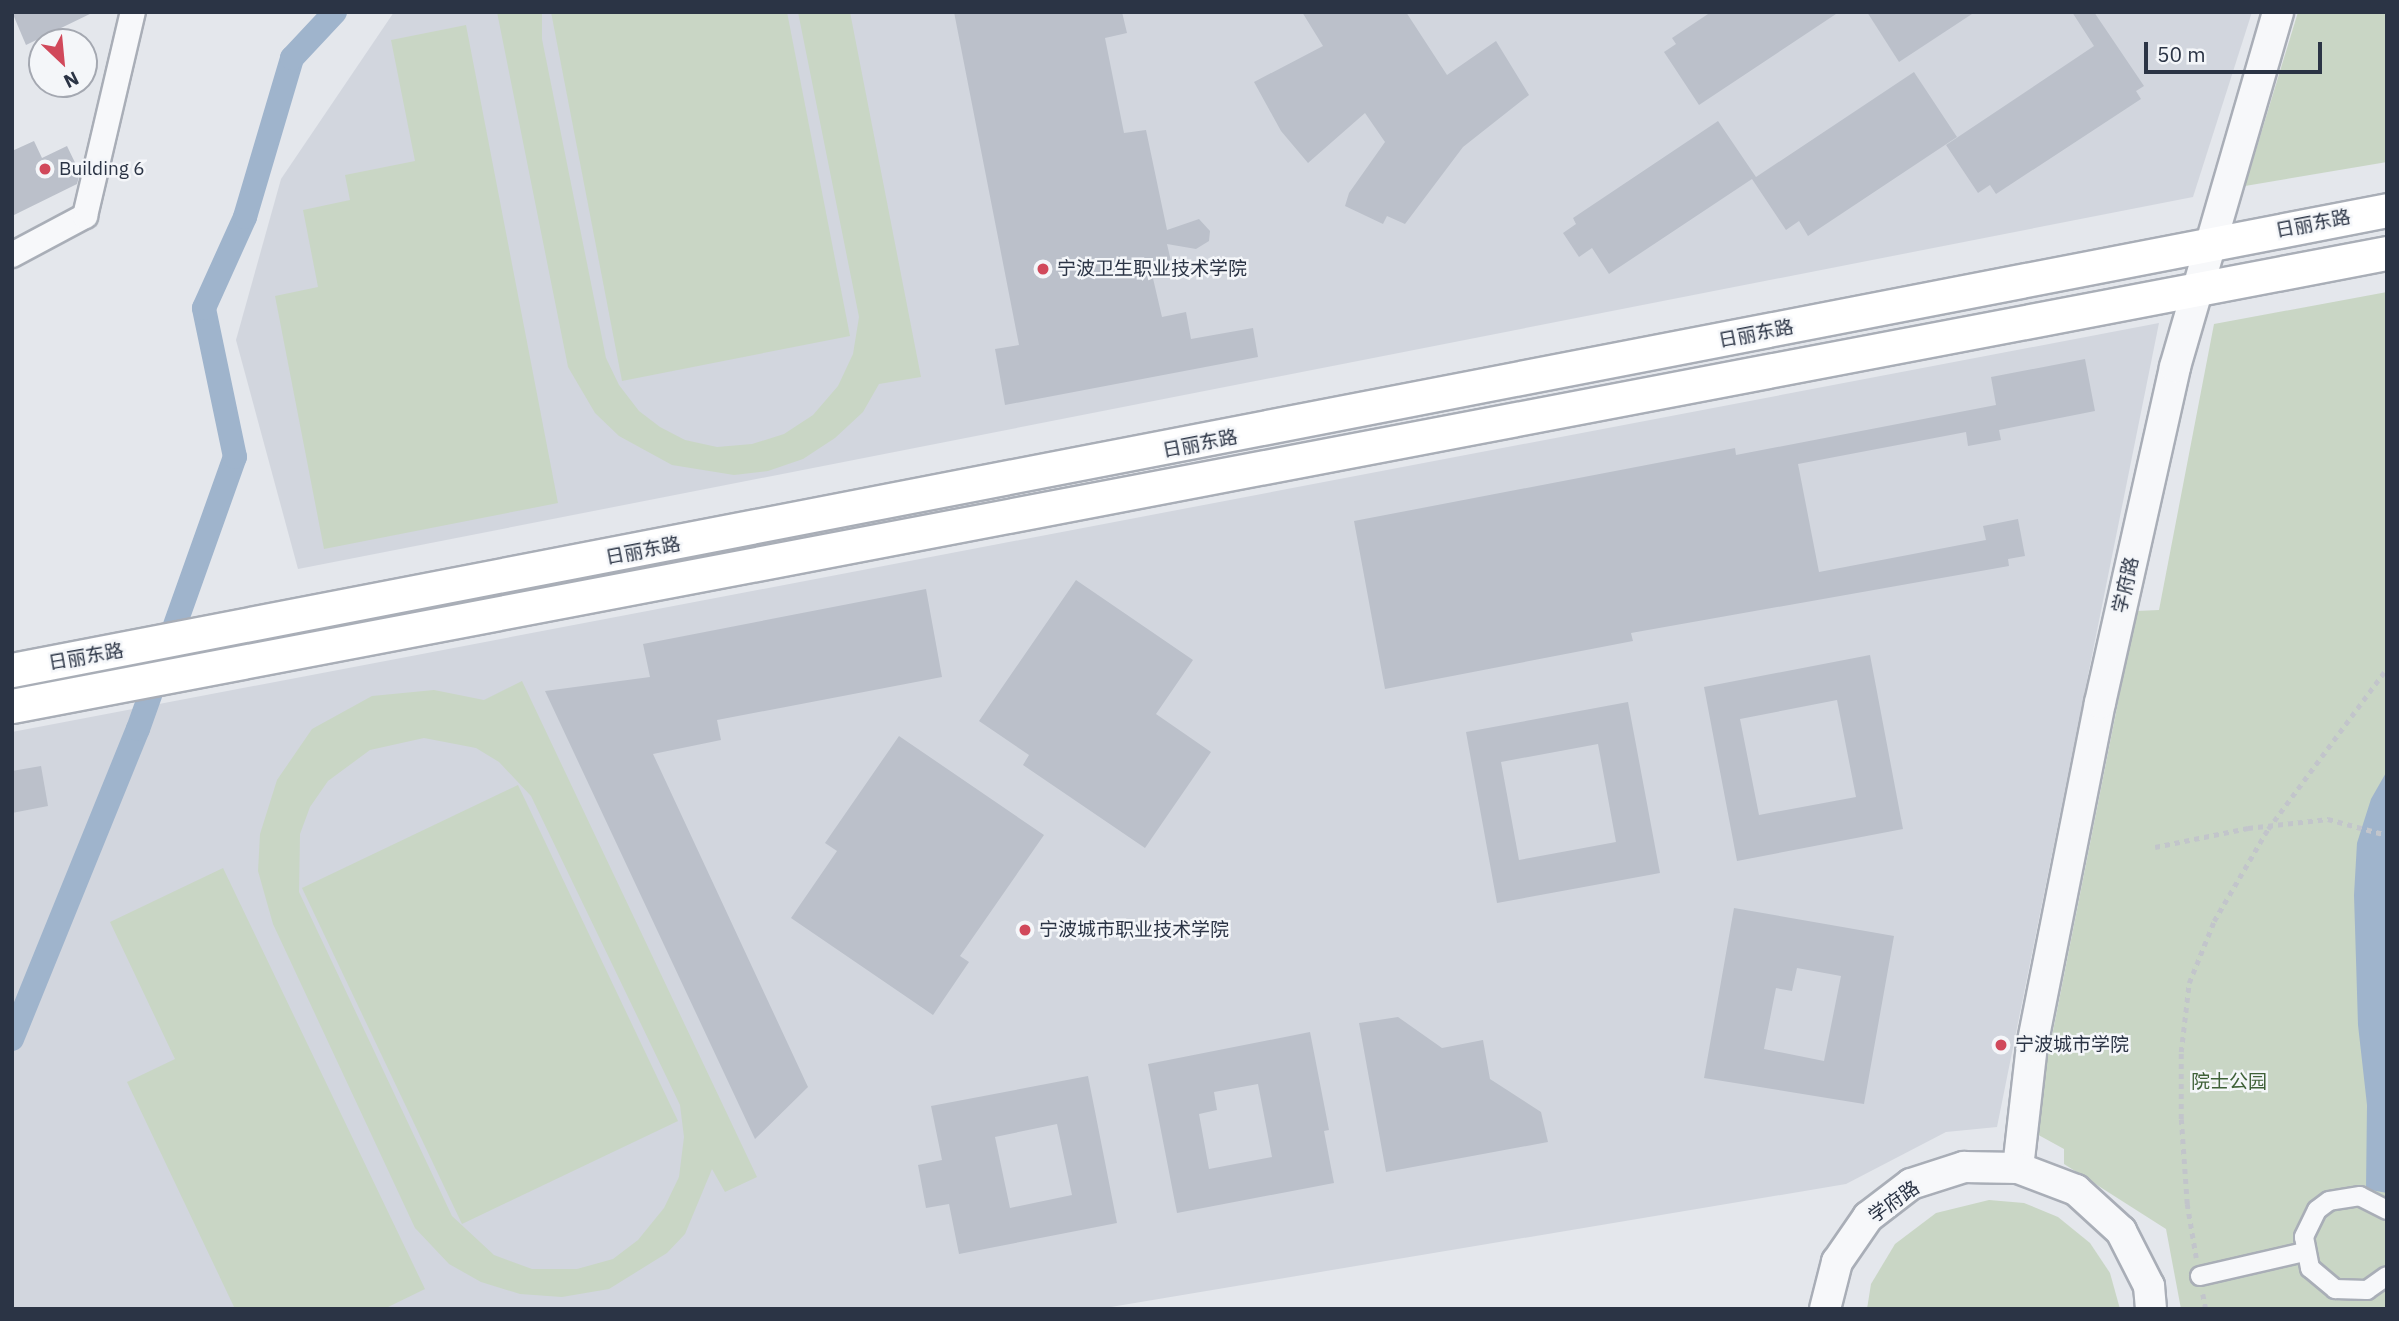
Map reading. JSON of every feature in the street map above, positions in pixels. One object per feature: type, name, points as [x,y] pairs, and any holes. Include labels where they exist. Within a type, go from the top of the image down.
[{"type":"main road","name":"日丽东路","points":[[12,670],[212,634],[2387,210]]},
{"type":"main road","name":"日丽东路","points":[[12,706],[2387,253]]},
{"type":"street","points":[[12,255],[85,216],[133,12]]},
{"type":"street","name":"学府路","points":[[2018,1168],[2032,1046],[2097,717],[2175,367],[2278,12]]},
{"type":"street","name":"学府路","points":[[1825,1309],[1837,1262],[1868,1217],[1912,1184],[1964,1167],[2018,1168],[2076,1190],[2121,1231],[2149,1286],[2151,1309]]},
{"type":"street","points":[[2387,1210],[2360,1196],[2329,1201],[2308,1223],[2304,1252],[2315,1274],[2334,1289],[2367,1290],[2387,1276]]},
{"type":"street","points":[[2200,1276],[2304,1252]]},
{"type":"path","points":[[2206,1309],[2187,1204],[2181,1119],[2181,1052],[2189,982],[2214,921],[2271,825],[2387,668]]},
{"type":"path","points":[[2155,847],[2271,825],[2328,819],[2387,835]]},
{"type":"shaded area","name":"宁波卫生职业技术学院","points":[[394,12],[2252,12],[2193,197],[298,569],[236,340],[281,179]]},
{"type":"shaded area","name":"宁波城市职业技术学院","points":[[2159,323],[1997,1127],[1946,1132],[1846,1184],[1099,1309],[12,1309],[12,732]]},
{"type":"green space","points":[[497,12],[542,12],[542,39],[606,358],[619,385],[639,411],[660,427],[685,440],[717,447],[752,444],[784,434],[813,415],[838,386],[853,354],[859,317],[798,12],[850,12],[921,377],[879,384],[863,412],[835,438],[803,459],[768,471],[734,475],[672,465],[619,436],[595,413],[568,367]]},
{"type":"green space","points":[[551,12],[787,12],[850,336],[622,381]]},
{"type":"green space","points":[[2298,12],[2387,12],[2387,162],[2245,186]]},
{"type":"green space","points":[[466,25],[558,503],[324,549],[275,296],[318,287],[303,210],[350,200],[345,175],[415,161],[391,40]]},
{"type":"green space","name":"院士公园","points":[[2387,292],[2387,1309],[2181,1309],[2166,1229],[2064,1164],[2064,1149],[2033,1132],[2136,611],[2159,610],[2214,324]]},
{"type":"green space","points":[[522,681],[757,1177],[725,1192],[712,1169],[685,1234],[667,1253],[609,1289],[562,1297],[520,1294],[481,1282],[449,1264],[415,1228],[273,924],[258,871],[260,834],[277,780],[312,729],[372,696],[434,690],[484,700]],"holes":[[[424,738],[476,748],[499,762],[531,796],[680,1105],[684,1137],[679,1177],[664,1208],[638,1240],[613,1259],[577,1269],[532,1269],[494,1255],[452,1216],[299,892],[300,834],[310,807],[328,781],[370,750]]]},
{"type":"green space","points":[[518,785],[678,1121],[462,1224],[302,888]]},
{"type":"green space","points":[[223,868],[425,1289],[384,1309],[235,1309],[127,1082],[175,1059],[110,922]]},
{"type":"green space","points":[[1989,1200],[2024,1203],[2058,1217],[2090,1243],[2110,1273],[2120,1309],[1867,1309],[1871,1284],[1895,1244],[1936,1213]]},
{"type":"water","points":[[2387,771],[2387,1193],[2366,1189],[2367,1105],[2358,1025],[2354,895],[2357,843],[2371,799]]},
{"type":"building","points":[[12,12],[94,12],[61,28],[28,28],[26,45]]},
{"type":"building","points":[[954,12],[1122,12],[1127,33],[1105,38],[1124,133],[1146,130],[1167,230],[1199,219],[1210,231],[1209,241],[1196,249],[1167,244],[1173,270],[1152,274],[1162,317],[1186,312],[1191,339],[1253,328],[1258,357],[1005,405],[995,349],[1019,345]]},
{"type":"building","points":[[1302,12],[1406,12],[1447,75],[1496,41],[1529,95],[1463,147],[1405,224],[1387,216],[1383,224],[1345,206],[1349,193],[1385,142],[1365,113],[1308,163],[1281,131],[1254,82],[1323,46]]},
{"type":"building","points":[[1711,12],[1839,12],[1699,105],[1664,52],[1676,44],[1672,38]]},
{"type":"building","points":[[1867,12],[1975,12],[1899,62]]},
{"type":"building","points":[[2072,12],[2094,12],[2144,86],[2136,91],[2141,99],[1996,194],[1990,185],[1978,193],[1946,145],[2094,46]]},
{"type":"building","points":[[1914,72],[1957,137],[1808,236],[1799,221],[1786,230],[1752,179],[1609,274],[1592,248],[1579,257],[1563,233],[1576,224],[1573,218],[1718,121],[1756,177]]},
{"type":"building","name":"Building 6","points":[[34,141],[42,158],[67,146],[80,173],[77,184],[12,216],[12,151]]},
{"type":"building","points":[[2085,359],[2095,411],[1999,430],[2001,440],[1968,446],[1966,432],[1798,464],[1819,572],[1986,540],[1983,526],[2018,519],[2025,556],[2008,559],[2009,566],[1631,633],[1633,641],[1385,689],[1354,521],[1735,448],[1736,455],[1996,405],[1991,377]]},
{"type":"building","points":[[1076,580],[1193,660],[1156,714],[1211,752],[1145,848],[1023,765],[1029,755],[979,721]]},
{"type":"building","points":[[926,589],[942,677],[717,720],[721,740],[653,754],[808,1087],[755,1139],[545,691],[650,677],[643,644]]},
{"type":"building","points":[[1870,655],[1903,829],[1737,861],[1704,687]],"holes":[[[1837,700],[1856,797],[1759,815],[1740,719]]]},
{"type":"building","points":[[1628,702],[1660,873],[1497,903],[1466,732]],"holes":[[[1598,744],[1616,842],[1519,860],[1501,762]]]},
{"type":"building","points":[[899,736],[1044,835],[960,956],[969,962],[933,1015],[791,918],[837,851],[825,843]]},
{"type":"building","points":[[41,766],[48,806],[12,813],[12,771]]},
{"type":"building","points":[[1734,908],[1894,936],[1864,1104],[1704,1078]],"holes":[[[1797,968],[1841,976],[1824,1061],[1764,1049],[1776,988],[1792,991]]]},
{"type":"building","points":[[1398,1017],[1442,1048],[1483,1040],[1490,1079],[1541,1112],[1548,1142],[1386,1172],[1359,1023]]},
{"type":"building","points":[[1310,1032],[1329,1130],[1324,1131],[1334,1183],[1177,1213],[1148,1064]],"holes":[[[1258,1084],[1272,1157],[1209,1169],[1199,1114],[1217,1110],[1214,1092]]]},
{"type":"building","points":[[1088,1076],[1117,1223],[959,1254],[949,1204],[926,1208],[918,1165],[942,1160],[931,1106]],"holes":[[[1057,1124],[1072,1195],[1010,1208],[995,1137]]]},
{"type":"waterway","points":[[12,1039],[138,729],[235,457],[204,308],[245,217],[292,58],[335,12]]},
{"type":"place","name":"Building 6","points":[[45,169]]},
{"type":"place","name":"宁波卫生职业技术学院","points":[[1043,269]]},
{"type":"place","name":"宁波城市职业技术学院","points":[[1025,930]]},
{"type":"place","name":"宁波城市学院","points":[[2001,1045]]}]
